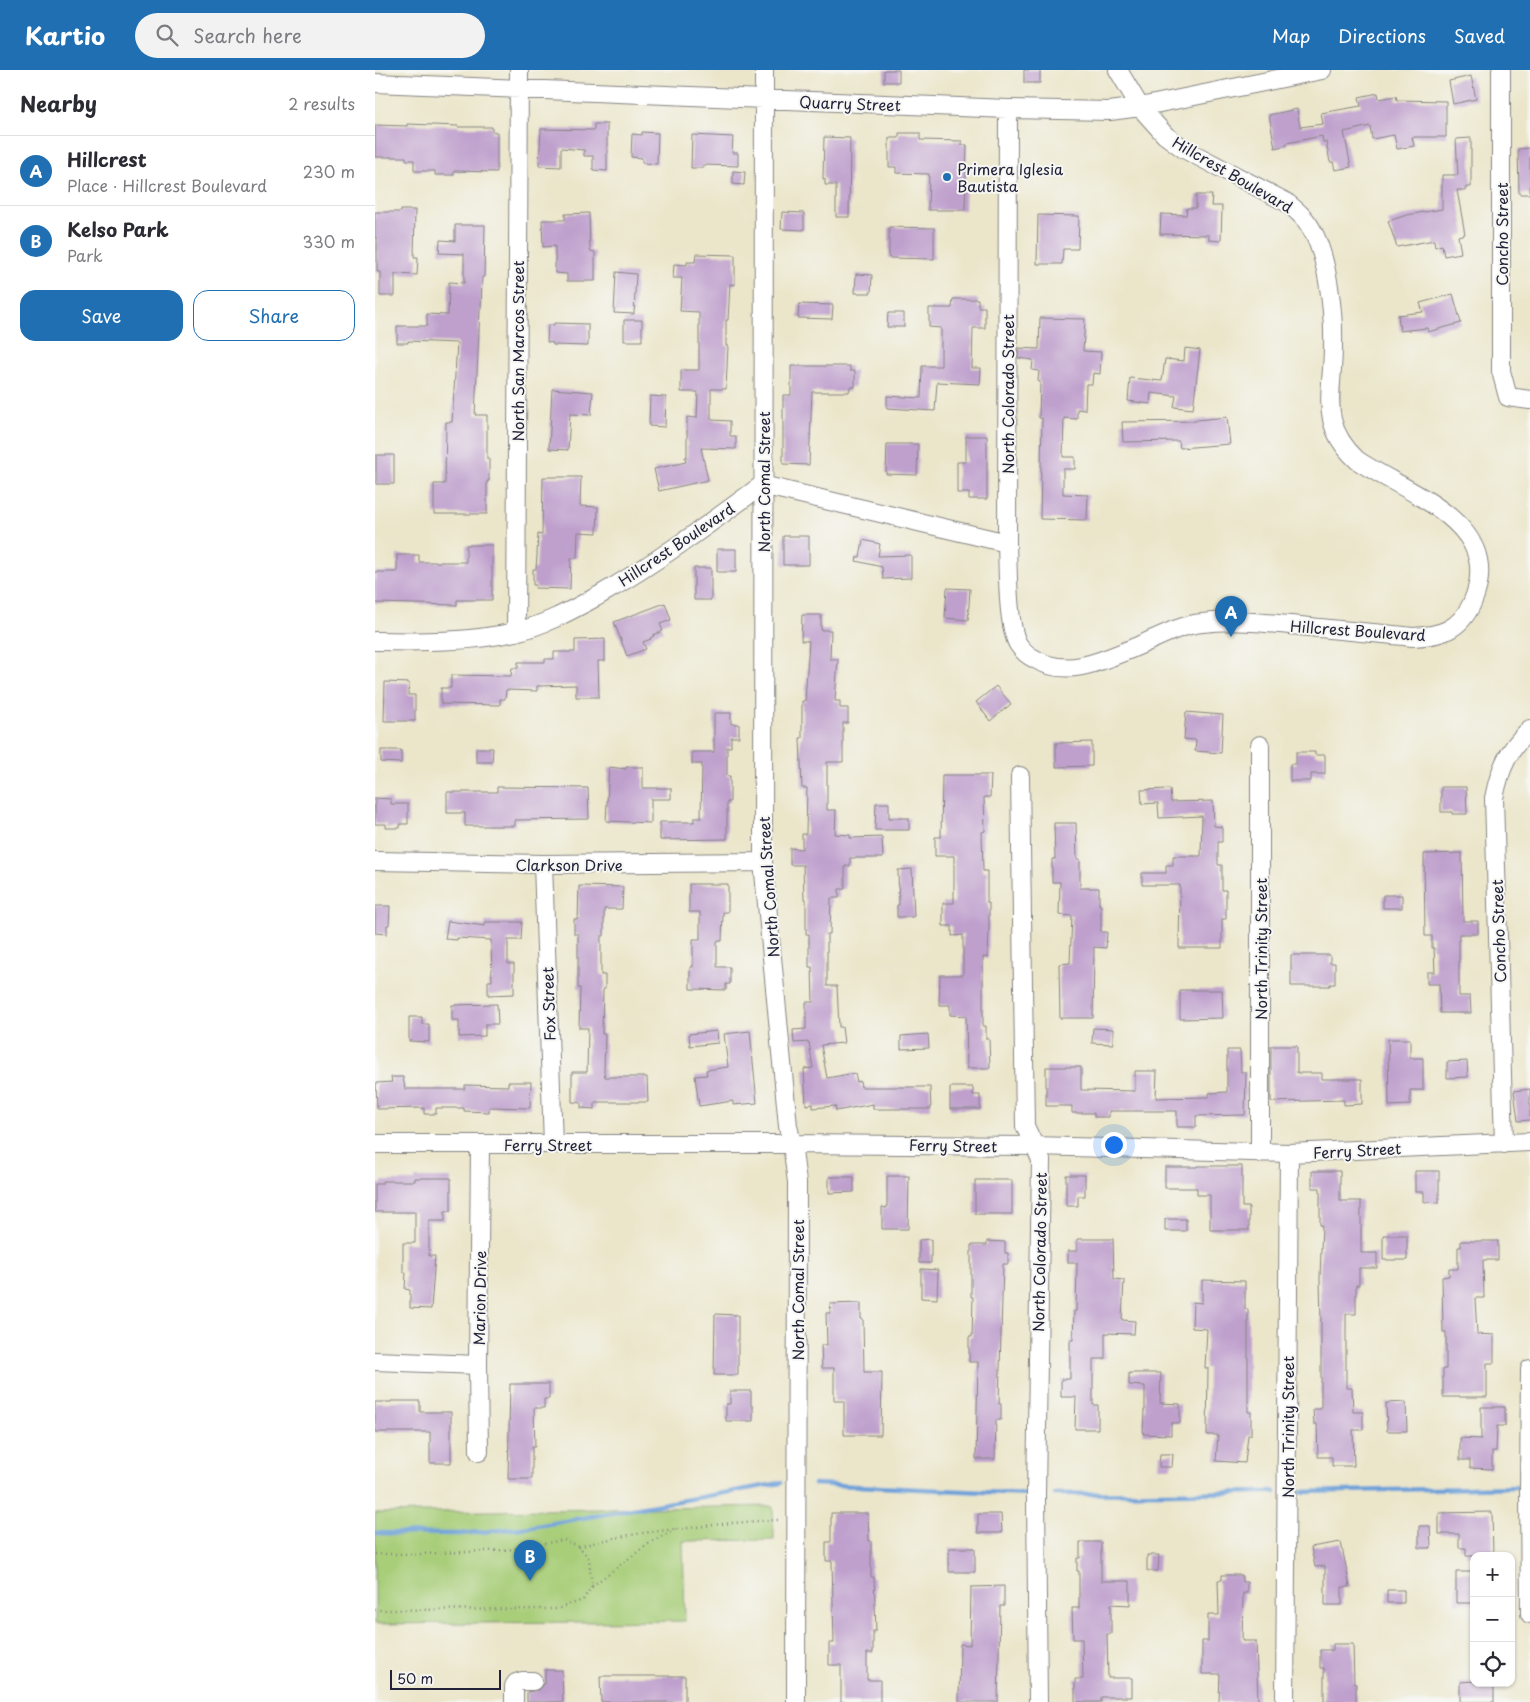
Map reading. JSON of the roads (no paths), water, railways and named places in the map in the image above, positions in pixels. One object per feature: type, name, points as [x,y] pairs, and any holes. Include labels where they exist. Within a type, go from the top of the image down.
[{"type":"street","name":"North San Marcos Street","points":[[516,632],[519,70]]},
{"type":"street","name":"North Comal Street","points":[[764,70],[763,862],[788,1126],[797,1182],[796,1702]]},
{"type":"street","name":"Hillcrest Boulevard","points":[[1043,664],[1060,668],[1079,667],[1107,659],[1180,628],[1199,623],[1220,621],[1431,636],[1445,632],[1458,623],[1469,611],[1477,593],[1480,576],[1479,560],[1473,543],[1461,526],[1426,500],[1357,460],[1345,450],[1335,434],[1331,418],[1330,399],[1333,321],[1321,248],[1312,228],[1286,202],[1184,149],[1165,135],[1140,108],[1118,70]]},
{"type":"street","name":"Quarry Street","points":[[375,83],[763,100],[1110,111],[1140,108],[1244,78],[1322,70]]},
{"type":"street","name":"Concho Street","points":[[1501,70],[1501,372],[1508,397],[1530,400]]},
{"type":"street","name":"North Colorado Street","points":[[1008,109],[1007,543],[1010,597],[1013,629],[1018,644],[1028,655],[1043,664]]},
{"type":"street","name":"Hillcrest Boulevard","points":[[375,641],[440,641],[485,638],[543,624],[578,607],[646,568],[763,486]]},
{"type":"street","points":[[763,486],[1007,543]]},
{"type":"street","name":"Concho Street","points":[[1504,1144],[1494,798],[1503,762],[1517,742],[1530,729]]},
{"type":"street","name":"North Trinity Street","points":[[1260,745],[1260,1153]]},
{"type":"street","name":"North Colorado Street","points":[[1020,776],[1025,1126],[1041,1160],[1036,1496],[1038,1702]]},
{"type":"street","name":"Clarkson Drive","points":[[375,861],[543,864],[763,862]]},
{"type":"street","name":"Fox Street","points":[[543,864],[553,1144]]},
{"type":"street","name":"Ferry Street","points":[[375,1144],[1035,1146],[1289,1153],[1530,1142]]},
{"type":"street","name":"Marion Drive","points":[[479,1452],[480,1144]]},
{"type":"street","name":"North Trinity Street","points":[[1285,1702],[1289,1153]]},
{"type":"street","points":[[375,1361],[478,1365]]},
{"type":"street","points":[[1530,1369],[1530,1614]]},
{"type":"street","points":[[515,1702],[514,1686],[516,1683],[533,1681]]},
{"type":"waterway","points":[[375,1533],[460,1534],[531,1527],[781,1483]]},
{"type":"waterway","points":[[814,1484],[1027,1494]]},
{"type":"waterway","points":[[1301,1492],[1516,1487]]},
{"type":"waterway","points":[[1055,1494],[1275,1492]]},
{"type":"place","name":"Primera Iglesia Bautista","points":[[947,177]]},
{"type":"place","name":"Hillcrest","points":[[1231,637]]},
{"type":"place","name":"Kelso Park","points":[[530,1581]]}]
